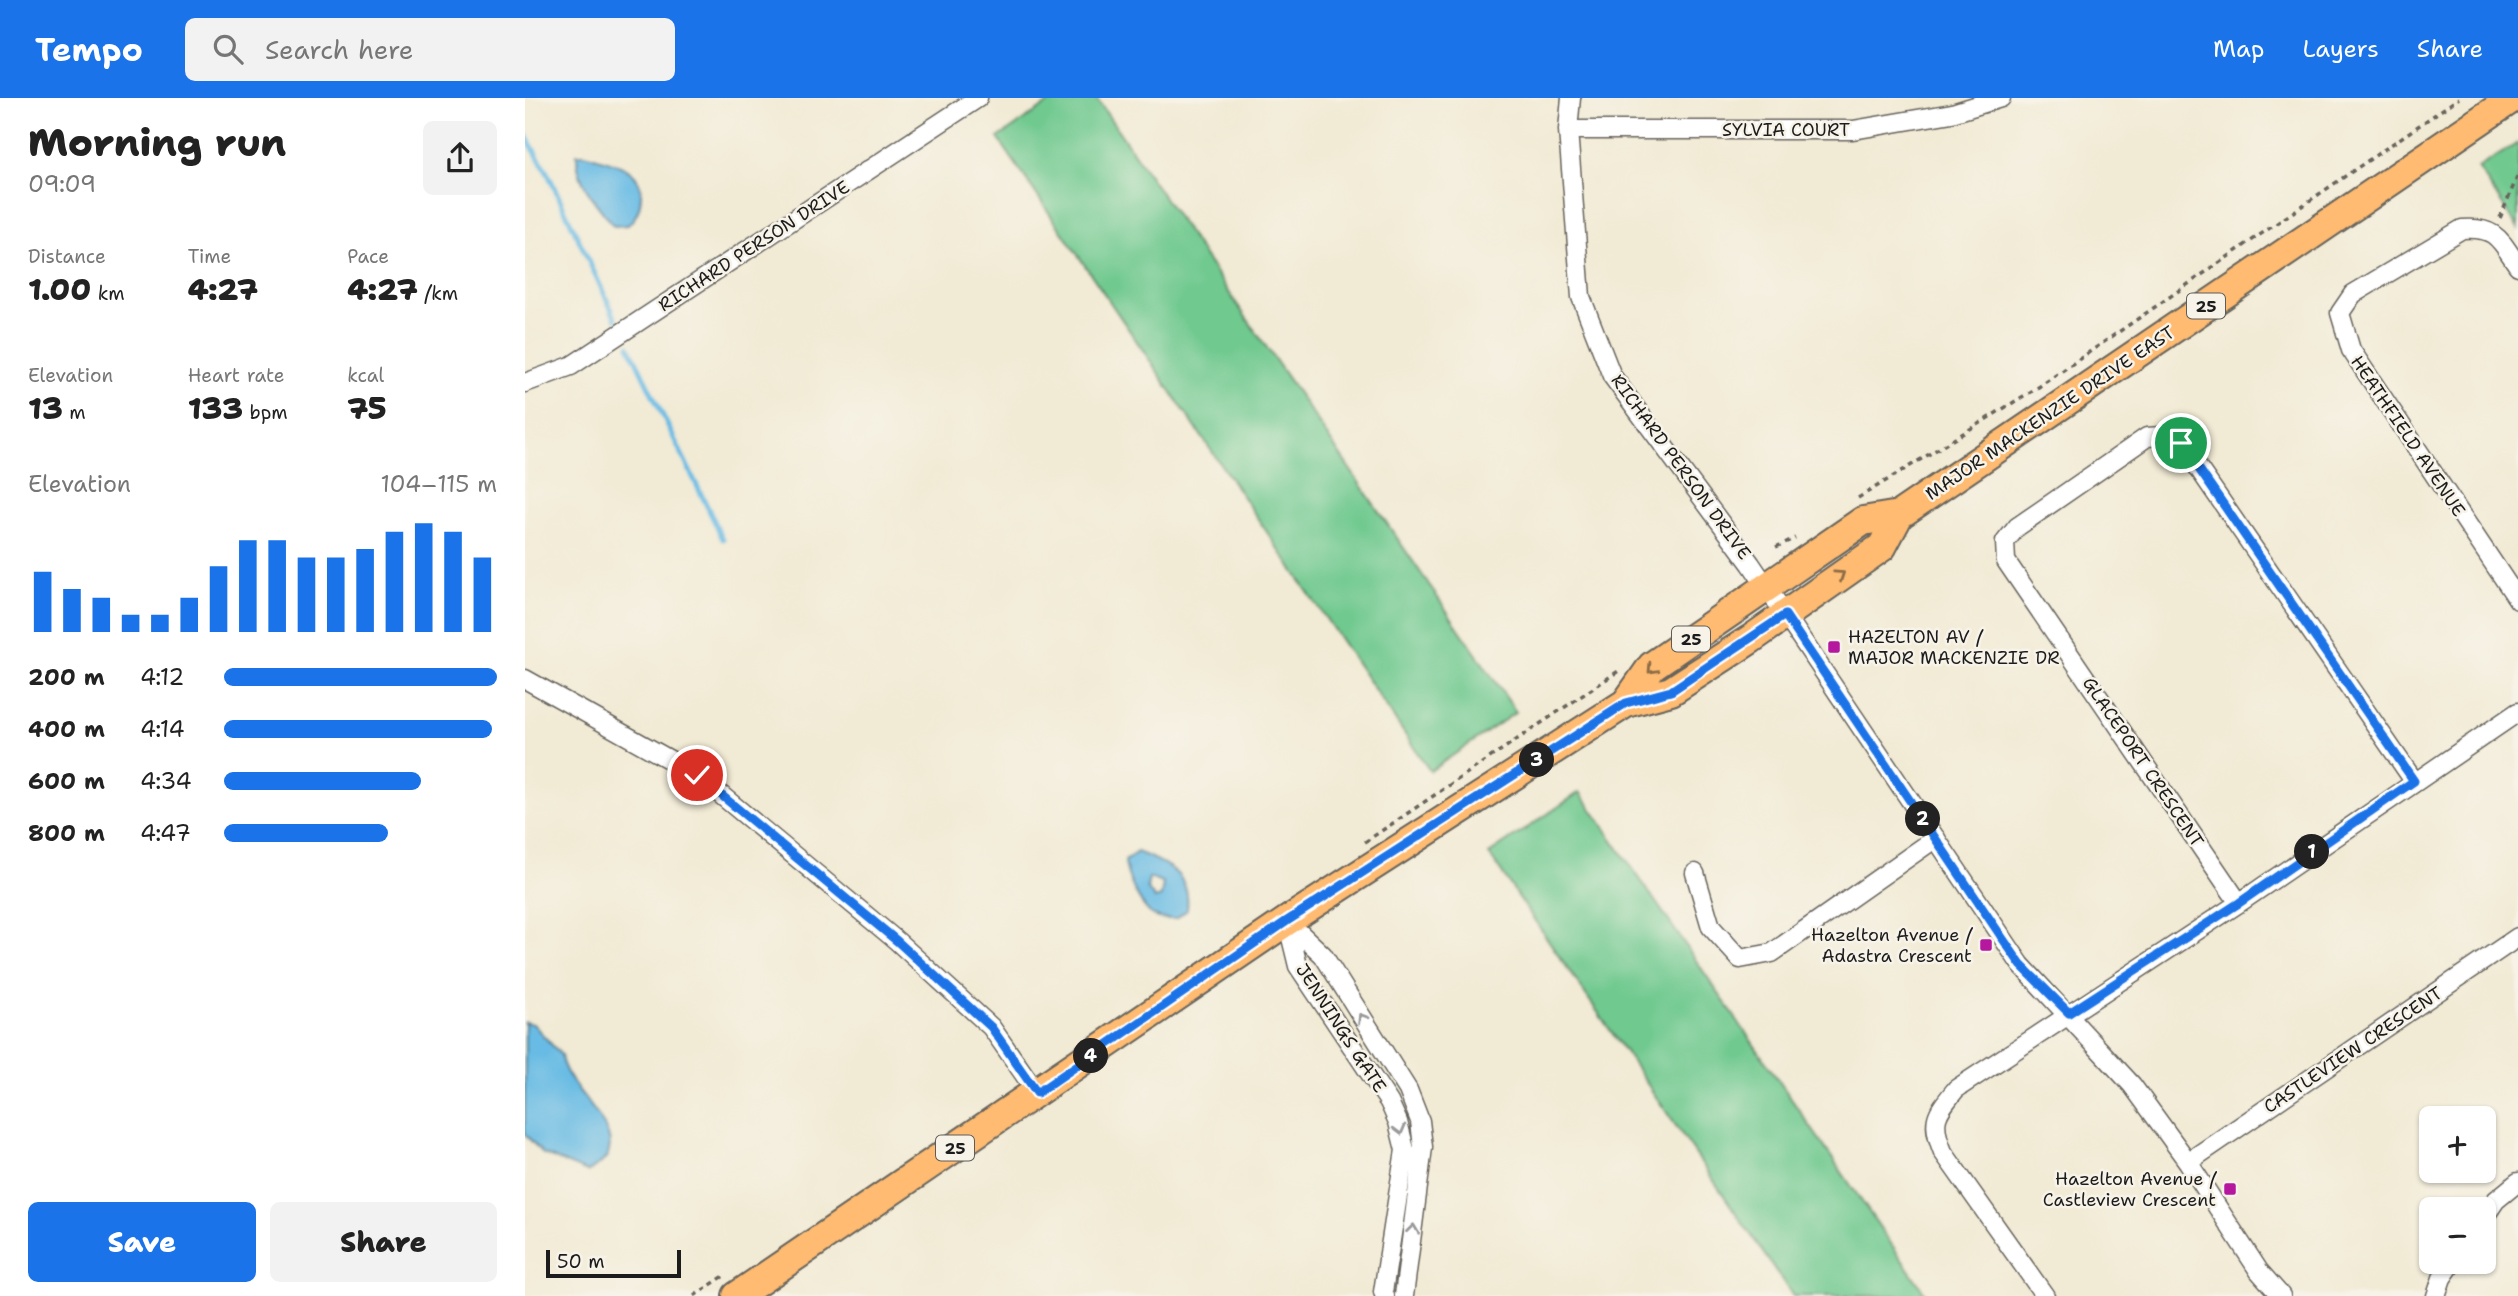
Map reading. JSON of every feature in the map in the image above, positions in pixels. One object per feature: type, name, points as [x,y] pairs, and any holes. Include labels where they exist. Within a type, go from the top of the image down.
[{"type":"main road","name":"MAJOR MACKENZIE DRIVE EAST","points":[[1626,703],[1652,666],[1863,521],[1899,515],[2513,98]]},
{"type":"main road","name":"MAJOR MACKENZIE DRIVE EAST","points":[[737,1296],[1287,921],[1626,703],[1671,691],[1785,615],[1882,547],[1899,515]]},
{"type":"street","name":"RICHARD PERSON DRIVE","points":[[525,383],[571,366],[978,98]]},
{"type":"street","name":"RICHARD PERSON DRIVE","points":[[1571,98],[1568,130],[1581,298],[1612,376],[1767,587],[2021,965],[2069,1013],[2132,1085],[2259,1271],[2281,1296]]},
{"type":"street","name":"SYLVIA COURT","points":[[1568,130],[1853,130],[1952,113],[2001,98]]},
{"type":"street","name":"HEATHFIELD AVENUE","points":[[2494,232],[2477,228],[2462,229],[2353,294],[2340,313],[2351,351],[2518,600]]},
{"type":"street","points":[[2494,232],[2518,266]]},
{"type":"street","name":"GLACEPORT CRESCENT","points":[[2239,903],[2006,561],[2005,542],[2017,527],[2147,437],[2161,436],[2181,443],[2414,781]]},
{"type":"street","points":[[525,679],[697,775],[897,941],[991,1027],[1037,1093]]},
{"type":"street","points":[[2045,1296],[1943,1152],[1936,1135],[1935,1117],[1956,1089],[2239,903],[2518,712]]},
{"type":"street","points":[[1695,873],[1711,927],[1740,959],[1755,958],[1772,953],[1936,838]]},
{"type":"street","name":"JENNINGS GATE","points":[[1287,921],[1320,951],[1408,1090],[1420,1121],[1423,1147],[1404,1296]]},
{"type":"street","name":"JENNINGS GATE","points":[[1287,921],[1298,966],[1389,1101],[1398,1122],[1405,1150],[1383,1292],[1385,1296]]},
{"type":"street","name":"CASTLEVIEW CRESCENT","points":[[2187,1162],[2518,937]]},
{"type":"street","points":[[1389,1101],[1408,1090]]},
{"type":"street","points":[[2496,1200],[2518,1182]]},
{"type":"street","points":[[2436,1296],[2445,1274]]},
{"type":"path","points":[[1856,500],[2040,386],[2459,98]]},
{"type":"path","points":[[2494,232],[2518,175]]},
{"type":"path","points":[[1776,547],[1797,537]]},
{"type":"green space","points":[[1056,98],[1096,98],[1516,712],[1430,771],[998,138]]},
{"type":"green space","points":[[2518,143],[2518,228],[2478,168]]},
{"type":"green space","points":[[1580,792],[1927,1296],[1793,1296],[1489,854]]},
{"type":"water","points":[[577,154],[613,163],[636,178],[640,186],[640,205],[636,216],[628,225],[614,226],[595,202],[580,175]]},
{"type":"water","points":[[1137,852],[1175,872],[1185,887],[1187,910],[1176,919],[1152,915],[1133,888],[1125,861]],"holes":[[[1149,878],[1163,883],[1161,897],[1155,899],[1147,888]]]},
{"type":"water","points":[[525,1022],[533,1024],[561,1055],[565,1069],[607,1132],[610,1147],[604,1160],[587,1172],[543,1154],[525,1134]]},
{"type":"waterway","points":[[525,134],[549,176],[616,319]]},
{"type":"waterway","points":[[629,346],[723,539]]},
{"type":"place","name":"HAZELTON AV / MAJOR MACKENZIE DR","points":[[1834,647]]},
{"type":"place","name":"Hazelton Avenue / Adastra Crescent","points":[[1986,945]]},
{"type":"place","name":"Hazelton Avenue / Castleview Crescent","points":[[2230,1189]]},
{"type":"route","points":[[697,775],[897,941],[991,1027],[1037,1093],[1287,921],[1626,703],[1671,691],[1785,615],[2021,965],[2069,1013],[2239,903],[2414,781],[2181,443]]}]
